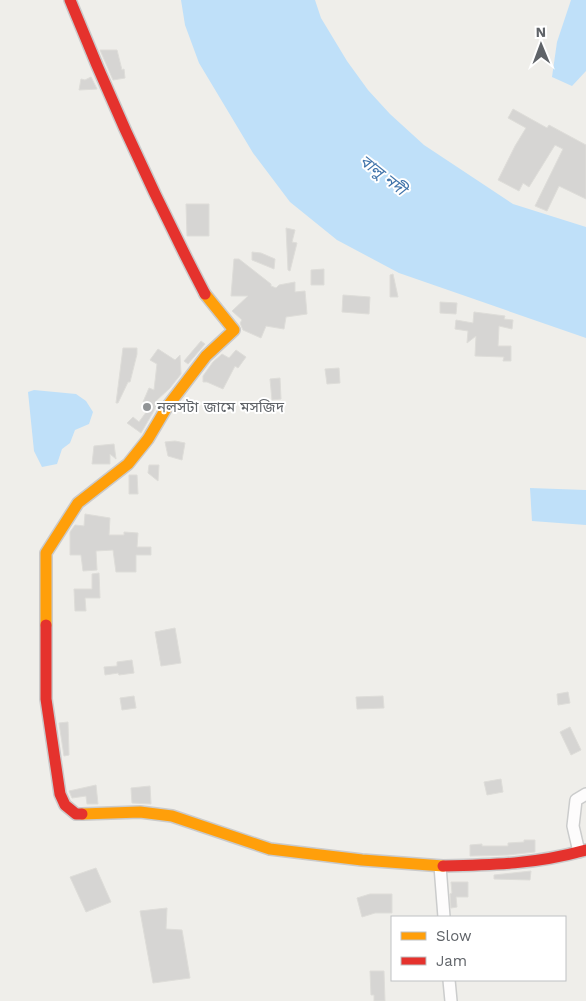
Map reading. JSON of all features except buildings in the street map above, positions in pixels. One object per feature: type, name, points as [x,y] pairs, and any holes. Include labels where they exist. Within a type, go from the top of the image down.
[{"type":"street","points":[[70,0],[95,62],[175,236],[207,297],[234,330],[206,356],[167,407],[148,439],[128,464],[78,504],[46,553],[46,699],[60,794],[65,805],[76,814],[140,812],[172,816],[270,849],[362,860],[440,866],[506,865],[558,858],[583,851],[573,826],[576,800],[586,794]]},
{"type":"street","points":[[440,866],[444,916]]},
{"type":"street","points":[[449,981],[451,1001]]},
{"type":"water","name":"বালু নদী","points":[[181,0],[315,0],[321,18],[347,61],[368,90],[390,114],[424,145],[513,204],[586,227],[586,338],[399,273],[337,240],[290,202],[253,153],[199,63],[185,25]]},
{"type":"water","points":[[571,0],[586,0],[586,71],[572,86],[552,77],[557,42]]},
{"type":"water","points":[[34,390],[76,394],[86,401],[93,412],[89,424],[75,430],[70,443],[62,449],[57,464],[42,467],[34,451],[28,392]]},
{"type":"water","points":[[530,488],[586,490],[586,525],[532,521]]},
{"type":"traffic: slow","points":[[46,625],[46,553],[78,503],[128,464],[148,439],[167,407],[206,356],[234,330],[205,294]]},
{"type":"traffic: slow","points":[[82,814],[140,812],[172,816],[270,849],[362,860],[443,866]]},
{"type":"traffic: jam","points":[[70,0],[134,148],[168,222],[205,294]]},
{"type":"traffic: jam","points":[[46,625],[46,699],[60,794],[65,805],[76,814],[82,814]]},
{"type":"traffic: jam","points":[[443,866],[532,861],[586,850]]},
{"type":"place","name":"নলসটা জামে মসজিদ","points":[[147,407]]}]
